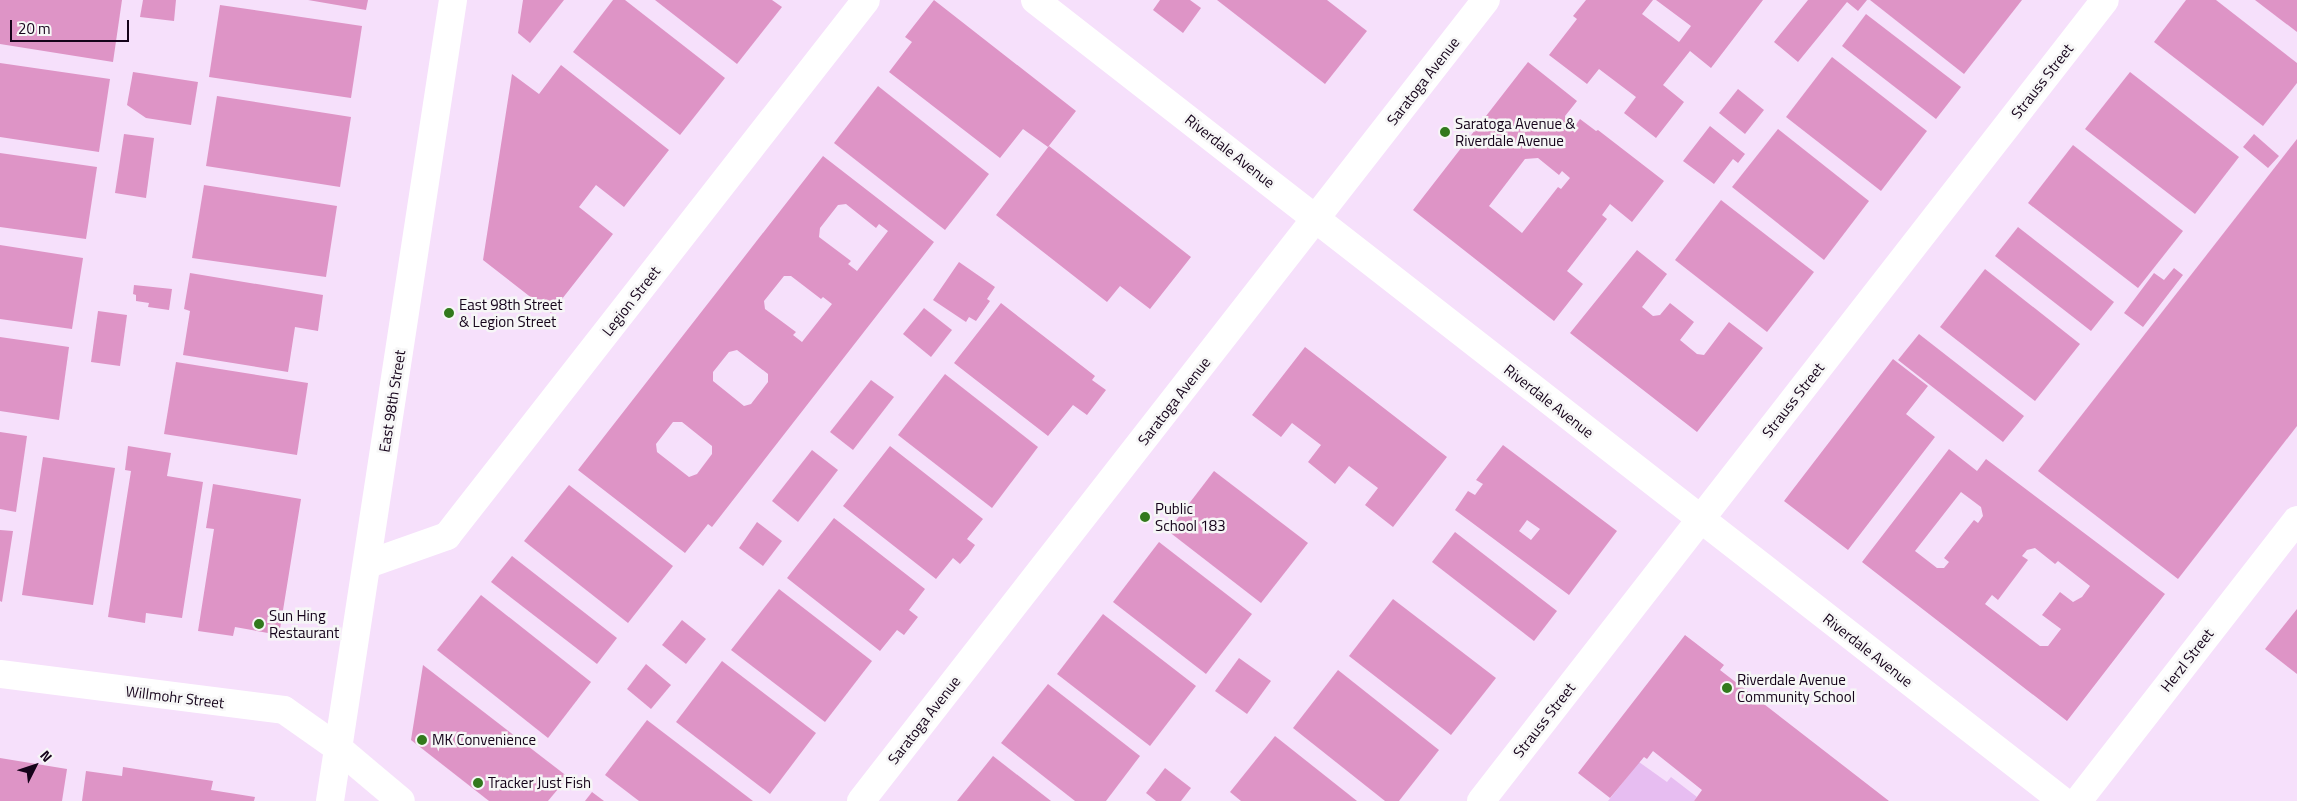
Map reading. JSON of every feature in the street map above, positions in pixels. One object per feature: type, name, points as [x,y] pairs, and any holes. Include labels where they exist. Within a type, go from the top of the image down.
[{"type":"street","name":"East 98th Street","points":[[330,801],[368,564],[453,0]]},
{"type":"street","name":"Legion Street","points":[[368,564],[447,536],[866,0]]},
{"type":"street","name":"Riverdale Avenue","points":[[1035,0],[2063,801]]},
{"type":"street","name":"Saratoga Avenue","points":[[861,801],[1486,0]]},
{"type":"street","name":"Strauss Street","points":[[1481,801],[2105,0]]},
{"type":"street","name":"Herzl Street","points":[[2078,801],[2297,520]]},
{"type":"street","name":"Willmohr Street","points":[[0,674],[284,710],[338,748],[401,801]]},
{"type":"shaded area","points":[[1639,762],[1667,782],[1671,777],[1697,797],[1694,801],[1608,801]]},
{"type":"building","points":[[0,0],[122,0],[113,62],[0,44]]},
{"type":"building","points":[[143,0],[176,0],[174,21],[140,17]]},
{"type":"building","points":[[308,0],[368,0],[366,10]]},
{"type":"building","points":[[523,0],[564,0],[530,43],[518,33]]},
{"type":"building","points":[[613,0],[625,0],[725,78],[680,135],[573,52]]},
{"type":"building","points":[[655,0],[772,0],[782,7],[737,64]]},
{"type":"building","points":[[934,0],[1076,111],[1048,147],[1023,129],[1000,158],[889,72],[912,42],[905,37]]},
{"type":"building","points":[[1160,0],[1190,0],[1201,8],[1183,33],[1153,10]]},
{"type":"building","points":[[1217,0],[1327,0],[1367,31],[1325,84]]},
{"type":"building","points":[[1586,0],[1653,0],[1642,14],[1679,42],[1691,26],[1656,0],[1763,0],[1711,68],[1690,51],[1663,85],[1684,102],[1656,138],[1624,113],[1636,97],[1599,69],[1587,84],[1549,55],[1577,19],[1573,16]]},
{"type":"building","points":[[1808,0],[1867,0],[1858,11],[1847,2],[1798,62],[1774,42]]},
{"type":"building","points":[[1870,0],[2022,0],[1964,74]]},
{"type":"building","points":[[2186,0],[2216,0],[2297,63],[2297,83],[2263,126],[2154,42]]},
{"type":"building","points":[[2255,0],[2297,0],[2297,32]]},
{"type":"building","points":[[220,5],[362,26],[351,98],[209,77]]},
{"type":"building","points":[[1866,14],[1961,87],[1936,119],[1842,46]]},
{"type":"building","points":[[1832,57],[1927,131],[1881,191],[1786,117]]},
{"type":"building","points":[[1528,62],[1577,101],[1565,116],[1566,125],[1572,130],[1580,119],[1596,131],[1598,130],[1664,181],[1632,222],[1610,204],[1602,215],[1607,219],[1567,271],[1583,284],[1554,321],[1413,210]],"holes":[[[1538,158],[1559,175],[1562,171],[1570,178],[1561,189],[1558,187],[1522,233],[1489,206],[1525,159]]]},
{"type":"building","points":[[0,63],[110,79],[99,152],[0,137]]},
{"type":"building","points":[[561,65],[669,150],[624,207],[596,185],[579,207],[613,234],[551,313],[483,260],[512,74],[539,94]]},
{"type":"building","points":[[133,72],[198,82],[191,125],[146,118],[127,105]]},
{"type":"building","points":[[2130,72],[2239,157],[2195,214],[2085,129]]},
{"type":"building","points":[[878,86],[989,174],[945,230],[834,143]]},
{"type":"building","points":[[1738,89],[1764,110],[1745,134],[1719,113]]},
{"type":"building","points":[[217,96],[351,117],[340,187],[206,166]]},
{"type":"building","points":[[1710,126],[1745,154],[1738,163],[1733,159],[1714,184],[1683,161]]},
{"type":"building","points":[[1778,129],[1869,201],[1824,260],[1732,187]]},
{"type":"building","points":[[124,134],[154,138],[146,198],[115,193]]},
{"type":"building","points":[[2254,134],[2279,156],[2268,168],[2243,147]]},
{"type":"building","points":[[2297,139],[2297,426],[2178,579],[2038,471]]},
{"type":"building","points":[[2073,145],[2183,231],[2138,288],[2028,203]]},
{"type":"building","points":[[1049,146],[1191,257],[1150,309],[1120,286],[1107,302],[996,215]]},
{"type":"building","points":[[0,153],[97,167],[86,239],[0,227]]},
{"type":"building","points":[[823,156],[934,242],[712,527],[708,524],[685,553],[578,470]],"holes":[[[846,204],[876,228],[879,224],[888,231],[857,271],[848,264],[851,261],[819,237],[820,228],[838,205]],[[784,276],[791,276],[821,299],[823,297],[832,304],[802,342],[793,335],[796,332],[765,309],[764,301]],[[737,350],[768,374],[768,382],[751,404],[744,406],[713,381],[713,372],[729,352]],[[673,422],[682,422],[712,446],[712,454],[697,474],[689,477],[657,452],[656,444]]]},
{"type":"building","points":[[204,185],[337,206],[326,277],[192,258]]},
{"type":"building","points":[[1721,200],[1814,272],[1767,332],[1675,260]]},
{"type":"building","points":[[2018,227],[2114,302],[2091,331],[1995,256]]},
{"type":"building","points":[[0,245],[83,258],[72,329],[0,319]]},
{"type":"building","points":[[1637,250],[1667,274],[1642,307],[1653,316],[1660,315],[1670,303],[1694,322],[1680,340],[1697,354],[1704,355],[1729,322],[1763,348],[1697,432],[1570,333]]},
{"type":"building","points":[[959,262],[995,287],[987,299],[990,301],[976,321],[969,317],[966,322],[933,300]]},
{"type":"building","points":[[2174,268],[2183,275],[2143,327],[2124,313],[2154,273],[2164,280]]},
{"type":"building","points":[[1985,269],[2080,344],[2035,401],[1940,327]]},
{"type":"building","points":[[190,273],[323,295],[318,331],[295,327],[288,372],[183,355],[190,311],[184,309]]},
{"type":"building","points":[[134,285],[172,289],[169,310],[148,307],[149,303],[136,301],[136,295],[133,294]]},
{"type":"building","points":[[1001,303],[1095,376],[1092,380],[1106,390],[1087,415],[1073,405],[1048,436],[954,363]]},
{"type":"building","points":[[924,308],[952,330],[931,357],[903,334]]},
{"type":"building","points":[[98,311],[127,315],[120,366],[91,362]]},
{"type":"building","points":[[1919,334],[2024,416],[2003,442],[1898,360]]},
{"type":"building","points":[[0,337],[69,347],[59,420],[0,411]]},
{"type":"building","points":[[1305,347],[1447,457],[1393,527],[1365,505],[1378,488],[1349,466],[1335,484],[1308,462],[1321,445],[1292,423],[1281,437],[1252,415]]},
{"type":"building","points":[[1893,359],[1928,386],[1906,414],[1935,437],[1848,550],[1784,501]]},
{"type":"building","points":[[176,362],[308,383],[297,455],[164,434]]},
{"type":"building","points":[[945,374],[1038,447],[992,508],[898,435]]},
{"type":"building","points":[[871,380],[894,397],[853,450],[830,432]]},
{"type":"building","points":[[0,432],[27,436],[16,512],[0,509]]},
{"type":"building","points":[[1503,445],[1617,531],[1569,595],[1455,510],[1468,491],[1475,495],[1483,484],[1476,480]],"holes":[[[1527,520],[1540,529],[1531,540],[1519,531]]]},
{"type":"building","points":[[128,446],[171,453],[167,476],[203,482],[182,618],[146,613],[145,623],[108,617],[131,471],[125,470]]},
{"type":"building","points":[[890,446],[983,519],[967,539],[975,545],[968,555],[960,564],[953,558],[936,579],[843,506]]},
{"type":"building","points":[[1949,449],[1977,471],[1986,459],[2165,594],[2067,721],[1862,562]],"holes":[[[1961,492],[1981,507],[1983,516],[1978,523],[1974,520],[1944,558],[1949,562],[1944,568],[1937,568],[1915,551]],[[2035,548],[2055,564],[2058,561],[2090,586],[2082,597],[2073,602],[2060,592],[2042,615],[2061,629],[2048,646],[2040,646],[1985,604],[1992,595],[1998,600],[2028,560],[2022,556],[2027,550]]]},
{"type":"building","points":[[812,450],[838,470],[798,522],[772,501]]},
{"type":"building","points":[[43,457],[115,468],[93,605],[22,595]]},
{"type":"building","points":[[1214,471],[1308,543],[1261,603],[1168,531]]},
{"type":"building","points":[[213,484],[301,499],[279,635],[235,627],[233,636],[198,631],[214,529],[206,528]]},
{"type":"building","points":[[569,485],[673,566],[628,623],[524,541]]},
{"type":"building","points":[[834,518],[925,589],[909,610],[918,617],[904,635],[897,630],[880,651],[787,578]]},
{"type":"building","points":[[757,522],[782,541],[763,566],[739,548]]},
{"type":"building","points":[[0,530],[13,531],[2,602],[0,601]]},
{"type":"building","points":[[1455,532],[1557,611],[1534,641],[1432,562]]},
{"type":"building","points":[[1159,542],[1252,614],[1206,674],[1113,602]]},
{"type":"building","points":[[512,556],[617,638],[597,664],[491,582]]},
{"type":"building","points":[[779,589],[872,661],[825,722],[731,650]]},
{"type":"building","points":[[481,595],[591,682],[548,738],[437,650]]},
{"type":"building","points":[[1393,599],[1496,678],[1451,735],[1349,656]]},
{"type":"building","points":[[2297,609],[2297,674],[2265,649]]},
{"type":"building","points":[[1103,614],[1196,686],[1150,746],[1057,674]]},
{"type":"building","points":[[682,620],[706,639],[686,664],[662,645]]},
{"type":"building","points":[[1685,635],[1724,665],[1720,670],[1889,801],[1694,801],[1702,790],[1653,751],[1647,759],[1644,757],[1610,798],[1578,773]]},
{"type":"building","points":[[1239,658],[1271,681],[1247,714],[1215,691]]},
{"type":"building","points":[[722,661],[816,733],[770,794],[676,722]]},
{"type":"building","points":[[646,664],[671,685],[651,709],[627,689]]},
{"type":"building","points":[[423,665],[568,777],[548,801],[489,801],[411,740]]},
{"type":"building","points":[[1338,670],[1439,750],[1399,801],[1385,801],[1293,728]]},
{"type":"building","points":[[1048,684],[1140,756],[1106,801],[1075,801],[1001,743]]},
{"type":"building","points":[[647,720],[753,801],[639,801],[605,775]]},
{"type":"building","points":[[1275,736],[1357,801],[1241,801],[1230,792]]},
{"type":"building","points":[[993,756],[1051,801],[957,801]]},
{"type":"building","points":[[0,758],[67,769],[62,801],[0,801]]},
{"type":"building","points":[[123,767],[213,781],[211,790],[255,797],[254,801],[82,801],[86,771],[122,776]]},
{"type":"building","points":[[1165,768],[1191,788],[1181,801],[1156,801],[1146,793]]},
{"type":"building","points":[[592,792],[604,801],[585,801]]},
{"type":"place","name":"Saratoga Avenue & Riverdale Avenue","points":[[1445,132]]},
{"type":"place","name":"East 98th Street & Legion Street","points":[[449,313]]},
{"type":"place","name":"Public School 183","points":[[1145,517]]},
{"type":"place","name":"Sun Hing Restaurant","points":[[259,624]]},
{"type":"place","name":"Riverdale Avenue Community School","points":[[1727,688]]},
{"type":"place","name":"MK Convenience","points":[[422,740]]},
{"type":"place","name":"Tracker Just Fish","points":[[478,783]]}]
